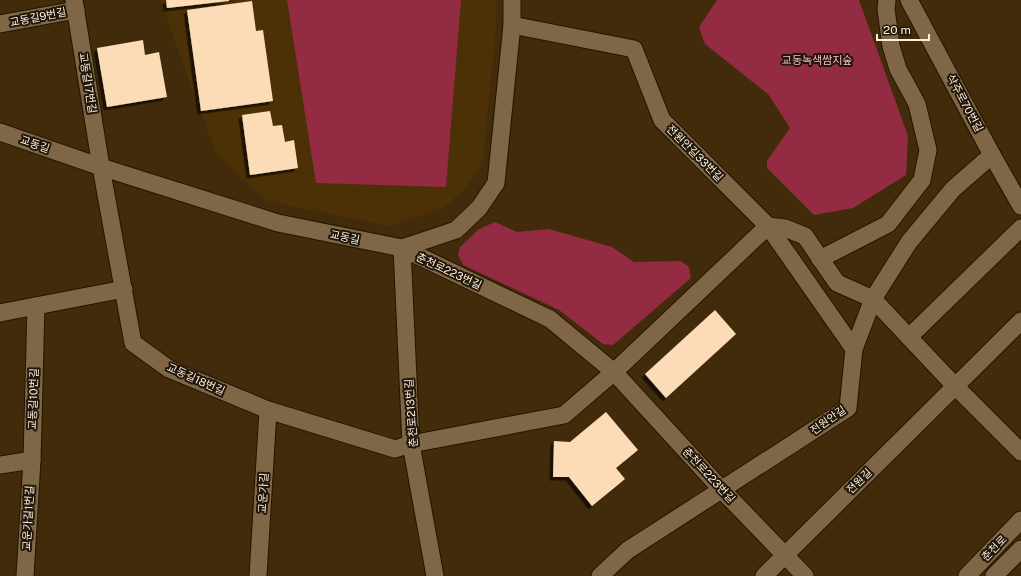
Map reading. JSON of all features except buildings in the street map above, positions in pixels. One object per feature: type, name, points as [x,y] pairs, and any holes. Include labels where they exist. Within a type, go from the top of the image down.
[{"type":"street","name":"교동길","points":[[0,132],[278,223],[402,248],[456,230],[479,208],[496,183],[512,25],[512,0]]},
{"type":"street","points":[[820,259],[888,224],[922,180],[928,150],[917,104],[898,69],[891,46],[886,0]]},
{"type":"street","name":"삭주로70번길","points":[[909,0],[1021,206]]},
{"type":"street","name":"교동길9번길","points":[[0,24],[75,5]]},
{"type":"street","name":"교동길17번길","points":[[75,5],[101,166]]},
{"type":"street","name":"전원안길33번길","points":[[512,25],[634,50],[662,120],[768,226],[854,350]]},
{"type":"street","name":"전원안길","points":[[600,576],[628,550],[848,408],[854,350],[873,299],[909,242],[953,189],[992,155]]},
{"type":"street","name":"교동길18번길","points":[[101,166],[133,343],[169,368],[268,410],[395,449],[412,444]]},
{"type":"street","points":[[412,444],[564,415],[614,372],[768,226],[785,228],[805,236],[837,283],[873,299],[955,386],[1021,452]]},
{"type":"street","points":[[909,337],[1021,228]]},
{"type":"street","name":"춘천로223번길","points":[[402,248],[550,319],[614,372],[722,490],[805,576]]},
{"type":"street","name":"춘천로213번길","points":[[402,248],[412,444],[435,576]]},
{"type":"street","points":[[0,313],[124,289]]},
{"type":"street","name":"교동길10번길","points":[[32,460],[36,306]]},
{"type":"street","name":"전원길","points":[[764,576],[1021,321]]},
{"type":"street","name":"교운가길","points":[[258,576],[268,410]]},
{"type":"street","points":[[0,465],[32,460]]},
{"type":"street","name":"교운가길1번길","points":[[25,576],[32,460]]},
{"type":"street","name":"춘천로","points":[[967,576],[1021,520]]},
{"type":"street","name":"춘천로","points":[[994,576],[1021,549]]},
{"type":"shaded area","points":[[160,0],[496,0],[496,28],[483,160],[467,186],[444,208],[390,226],[266,201],[215,151]]},
{"type":"green space","points":[[287,0],[461,0],[446,187],[316,183]]},
{"type":"green space","name":"교동녹색쌈지숲","points":[[717,0],[859,0],[908,136],[906,175],[853,208],[814,215],[767,168],[767,161],[790,128],[769,95],[705,44],[699,27]]},
{"type":"green space","points":[[495,222],[517,232],[549,229],[612,247],[634,262],[681,261],[689,267],[691,278],[613,345],[603,344],[559,310],[463,265],[458,255],[460,247],[479,229]]}]
